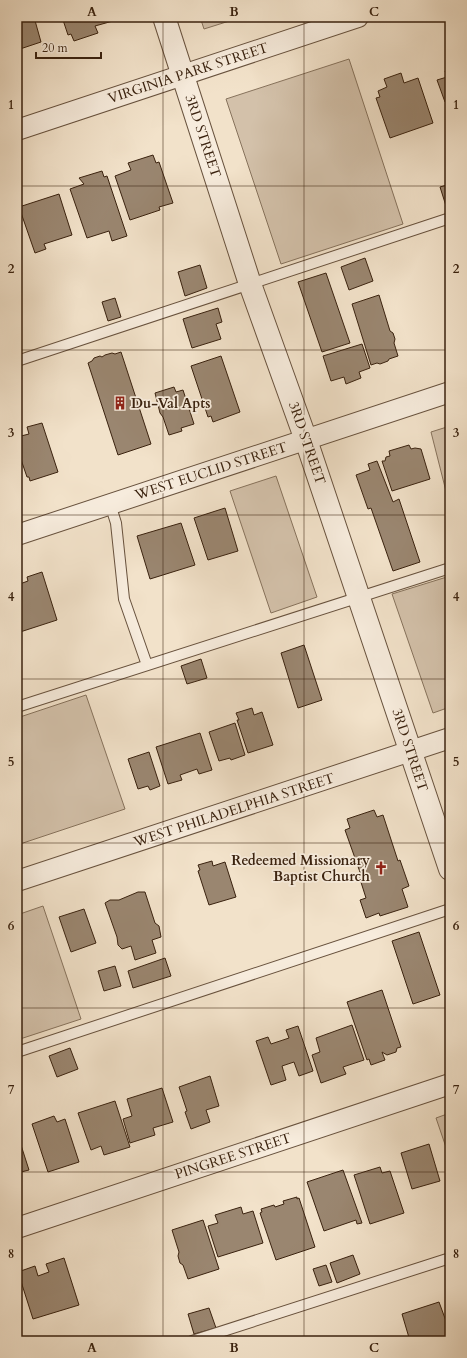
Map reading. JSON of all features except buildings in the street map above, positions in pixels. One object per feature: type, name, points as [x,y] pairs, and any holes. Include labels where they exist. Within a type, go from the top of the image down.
[{"type":"street","name":"3RD STREET","points":[[164,17],[250,284],[306,440],[450,869]]},
{"type":"street","name":"VIRGINIA PARK STREET","points":[[17,130],[358,17]]},
{"type":"street","name":"WEST EUCLID STREET","points":[[17,535],[450,392]]},
{"type":"street","name":"WEST PHILADELPHIA STREET","points":[[17,881],[450,738]]},
{"type":"street","name":"PINGREE STREET","points":[[17,1228],[450,1084]]},
{"type":"lane","points":[[17,360],[450,218]]},
{"type":"lane","points":[[110,504],[116,523],[124,599],[147,665]]},
{"type":"lane","points":[[17,707],[450,568]]},
{"type":"lane","points":[[17,1052],[450,909]]},
{"type":"lane","points":[[192,1341],[450,1258]]},
{"type":"shaded area","points":[[200,17],[242,17],[204,29]]},
{"type":"shaded area","points":[[349,59],[403,224],[281,264],[226,99]]},
{"type":"shaded area","points":[[450,426],[450,507],[431,432]]},
{"type":"shaded area","points":[[276,476],[317,597],[271,613],[230,491]]},
{"type":"shaded area","points":[[450,576],[450,707],[433,713],[392,594]]},
{"type":"shaded area","points":[[86,695],[125,809],[17,845],[17,718]]},
{"type":"shaded area","points":[[43,906],[81,1019],[17,1040],[17,915]]},
{"type":"shaded area","points":[[450,1113],[450,1159],[436,1118]]},
{"type":"place","name":"Du-Val Apts","points":[[120,403]]},
{"type":"place","name":"Redeemed Missionary Baptist Church","points":[[381,868]]}]
